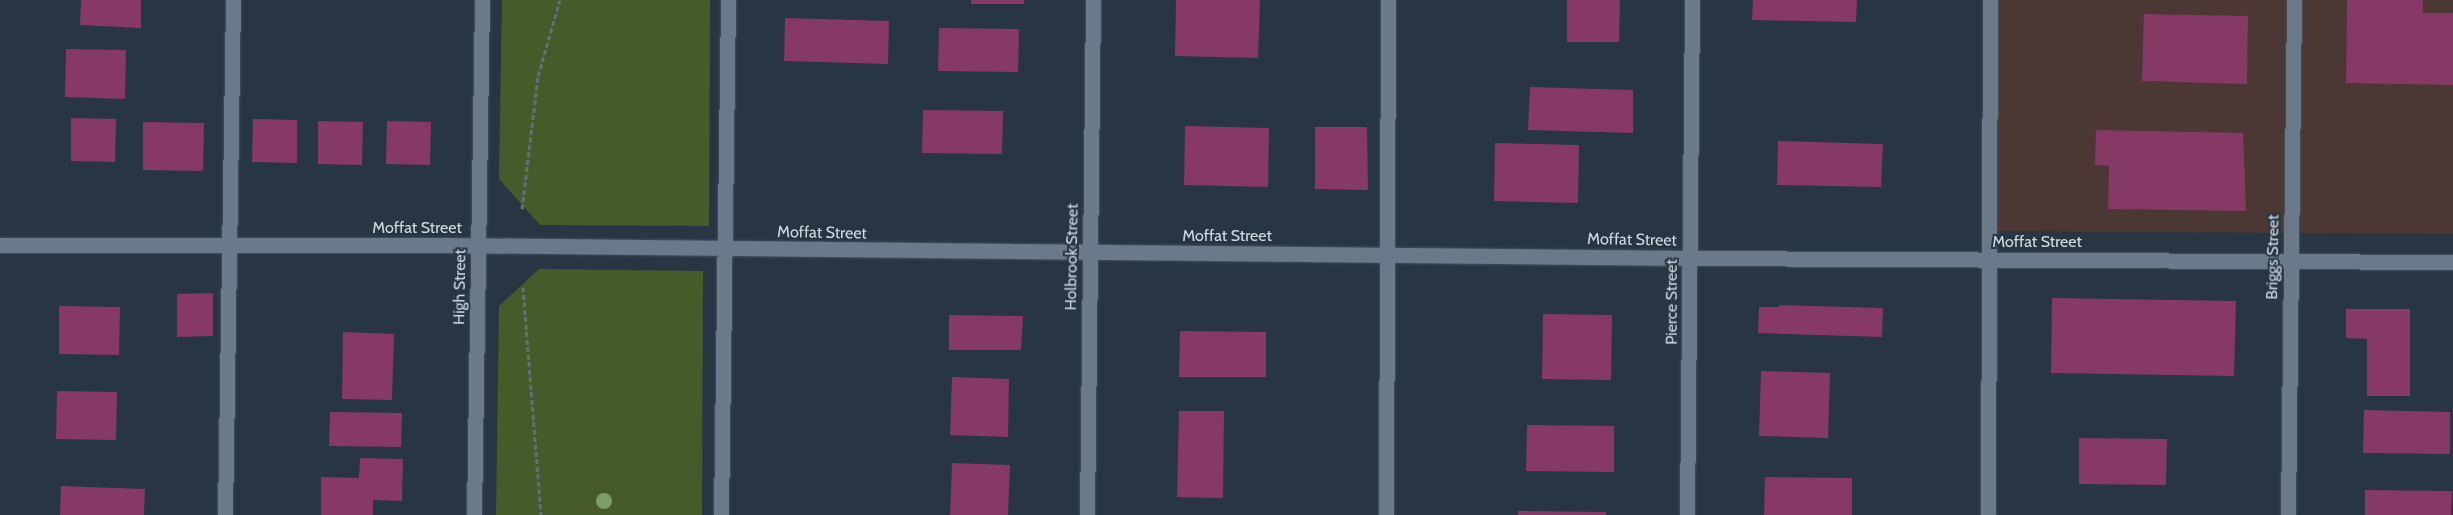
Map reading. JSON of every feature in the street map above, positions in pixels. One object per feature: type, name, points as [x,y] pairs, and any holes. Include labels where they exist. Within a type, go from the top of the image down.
[{"type":"street","points":[[225,515],[231,245],[233,0]]},
{"type":"street","name":"High Street","points":[[474,515],[482,0]]},
{"type":"street","points":[[721,515],[728,0]]},
{"type":"street","name":"Holbrook Street","points":[[1087,515],[1093,0]]},
{"type":"street","points":[[1386,515],[1388,0]]},
{"type":"street","name":"Pierce Street","points":[[1687,515],[1692,0]]},
{"type":"street","points":[[1988,515],[1990,0]]},
{"type":"street","name":"Briggs Street","points":[[2288,515],[2294,0]]},
{"type":"street","name":"Moffat Street","points":[[0,245],[478,246],[1690,258],[2453,262]]},
{"type":"path","points":[[522,209],[534,95],[560,0]]},
{"type":"path","points":[[523,287],[541,515]]},
{"type":"shaded area","points":[[1998,0],[2453,0],[2453,234],[1997,231]]},
{"type":"green space","points":[[502,0],[710,0],[709,226],[540,225],[499,179]]},
{"type":"green space","points":[[539,269],[703,271],[702,515],[496,515],[499,306]]},
{"type":"building","points":[[81,0],[141,0],[141,28],[80,25]]},
{"type":"building","points":[[971,0],[1024,0],[1024,4],[971,4]]},
{"type":"building","points":[[1176,0],[1260,0],[1258,58],[1175,56]]},
{"type":"building","points":[[1567,0],[1620,0],[1619,42],[1567,42]]},
{"type":"building","points":[[1753,0],[1857,0],[1856,22],[1752,20]]},
{"type":"building","points":[[2347,0],[2423,0],[2423,13],[2453,13],[2453,85],[2346,83]]},
{"type":"building","points":[[2144,14],[2248,16],[2247,84],[2142,81]]},
{"type":"building","points":[[785,18],[889,21],[888,64],[784,61]]},
{"type":"building","points":[[939,28],[1019,29],[1018,72],[938,71]]},
{"type":"building","points":[[66,49],[126,50],[125,99],[65,97]]},
{"type":"building","points":[[1530,87],[1633,90],[1633,133],[1528,130]]},
{"type":"building","points":[[923,110],[1003,111],[1002,154],[922,153]]},
{"type":"building","points":[[71,118],[116,119],[115,162],[71,161]]},
{"type":"building","points":[[253,119],[297,120],[297,163],[252,162]]},
{"type":"building","points":[[318,121],[363,122],[362,165],[318,164]]},
{"type":"building","points":[[387,121],[431,122],[430,165],[386,164]]},
{"type":"building","points":[[143,122],[204,123],[203,171],[143,170]]},
{"type":"building","points":[[1185,126],[1269,128],[1268,187],[1184,185]]},
{"type":"building","points":[[1315,127],[1367,127],[1368,190],[1315,189]]},
{"type":"building","points":[[2096,130],[2243,133],[2246,211],[2108,209],[2109,166],[2095,165]]},
{"type":"building","points":[[1778,141],[1883,144],[1881,187],[1777,185]]},
{"type":"building","points":[[1495,143],[1579,145],[1578,203],[1494,201]]},
{"type":"building","points":[[213,293],[213,336],[177,337],[177,294]]},
{"type":"building","points":[[2052,298],[2236,301],[2234,376],[2051,373]]},
{"type":"building","points":[[1779,305],[1883,308],[1882,337],[1758,333],[1759,307],[1779,307]]},
{"type":"building","points":[[59,306],[120,307],[119,355],[59,354]]},
{"type":"building","points":[[2346,309],[2410,309],[2410,396],[2367,396],[2367,339],[2346,338]]},
{"type":"building","points":[[1543,314],[1612,315],[1611,380],[1542,379]]},
{"type":"building","points":[[949,315],[1023,316],[1021,350],[949,350]]},
{"type":"building","points":[[1180,331],[1266,332],[1266,377],[1179,377]]},
{"type":"building","points":[[343,332],[394,334],[392,400],[342,399]]},
{"type":"building","points":[[1761,371],[1830,373],[1828,438],[1759,436]]},
{"type":"building","points":[[952,377],[1009,379],[1008,437],[950,435]]},
{"type":"building","points":[[57,391],[117,392],[116,440],[56,439]]},
{"type":"building","points":[[2364,410],[2450,412],[2450,454],[2363,453]]},
{"type":"building","points":[[1179,411],[1224,411],[1223,498],[1177,497]]},
{"type":"building","points":[[330,412],[402,413],[401,447],[329,446]]},
{"type":"building","points":[[1527,425],[1614,426],[1614,472],[1526,471]]},
{"type":"building","points":[[2079,438],[2167,439],[2166,485],[2079,484]]},
{"type":"building","points":[[360,458],[403,459],[402,501],[373,500],[373,515],[321,515],[321,477],[359,478]]},
{"type":"building","points":[[952,463],[1010,465],[1008,515],[950,515]]},
{"type":"building","points":[[1765,477],[1852,478],[1852,515],[1764,515]]},
{"type":"building","points":[[61,486],[145,489],[144,515],[60,515]]},
{"type":"building","points":[[2365,490],[2452,491],[2451,515],[2365,515]]},
{"type":"building","points":[[1518,511],[1606,512],[1606,515],[1518,515]]}]
